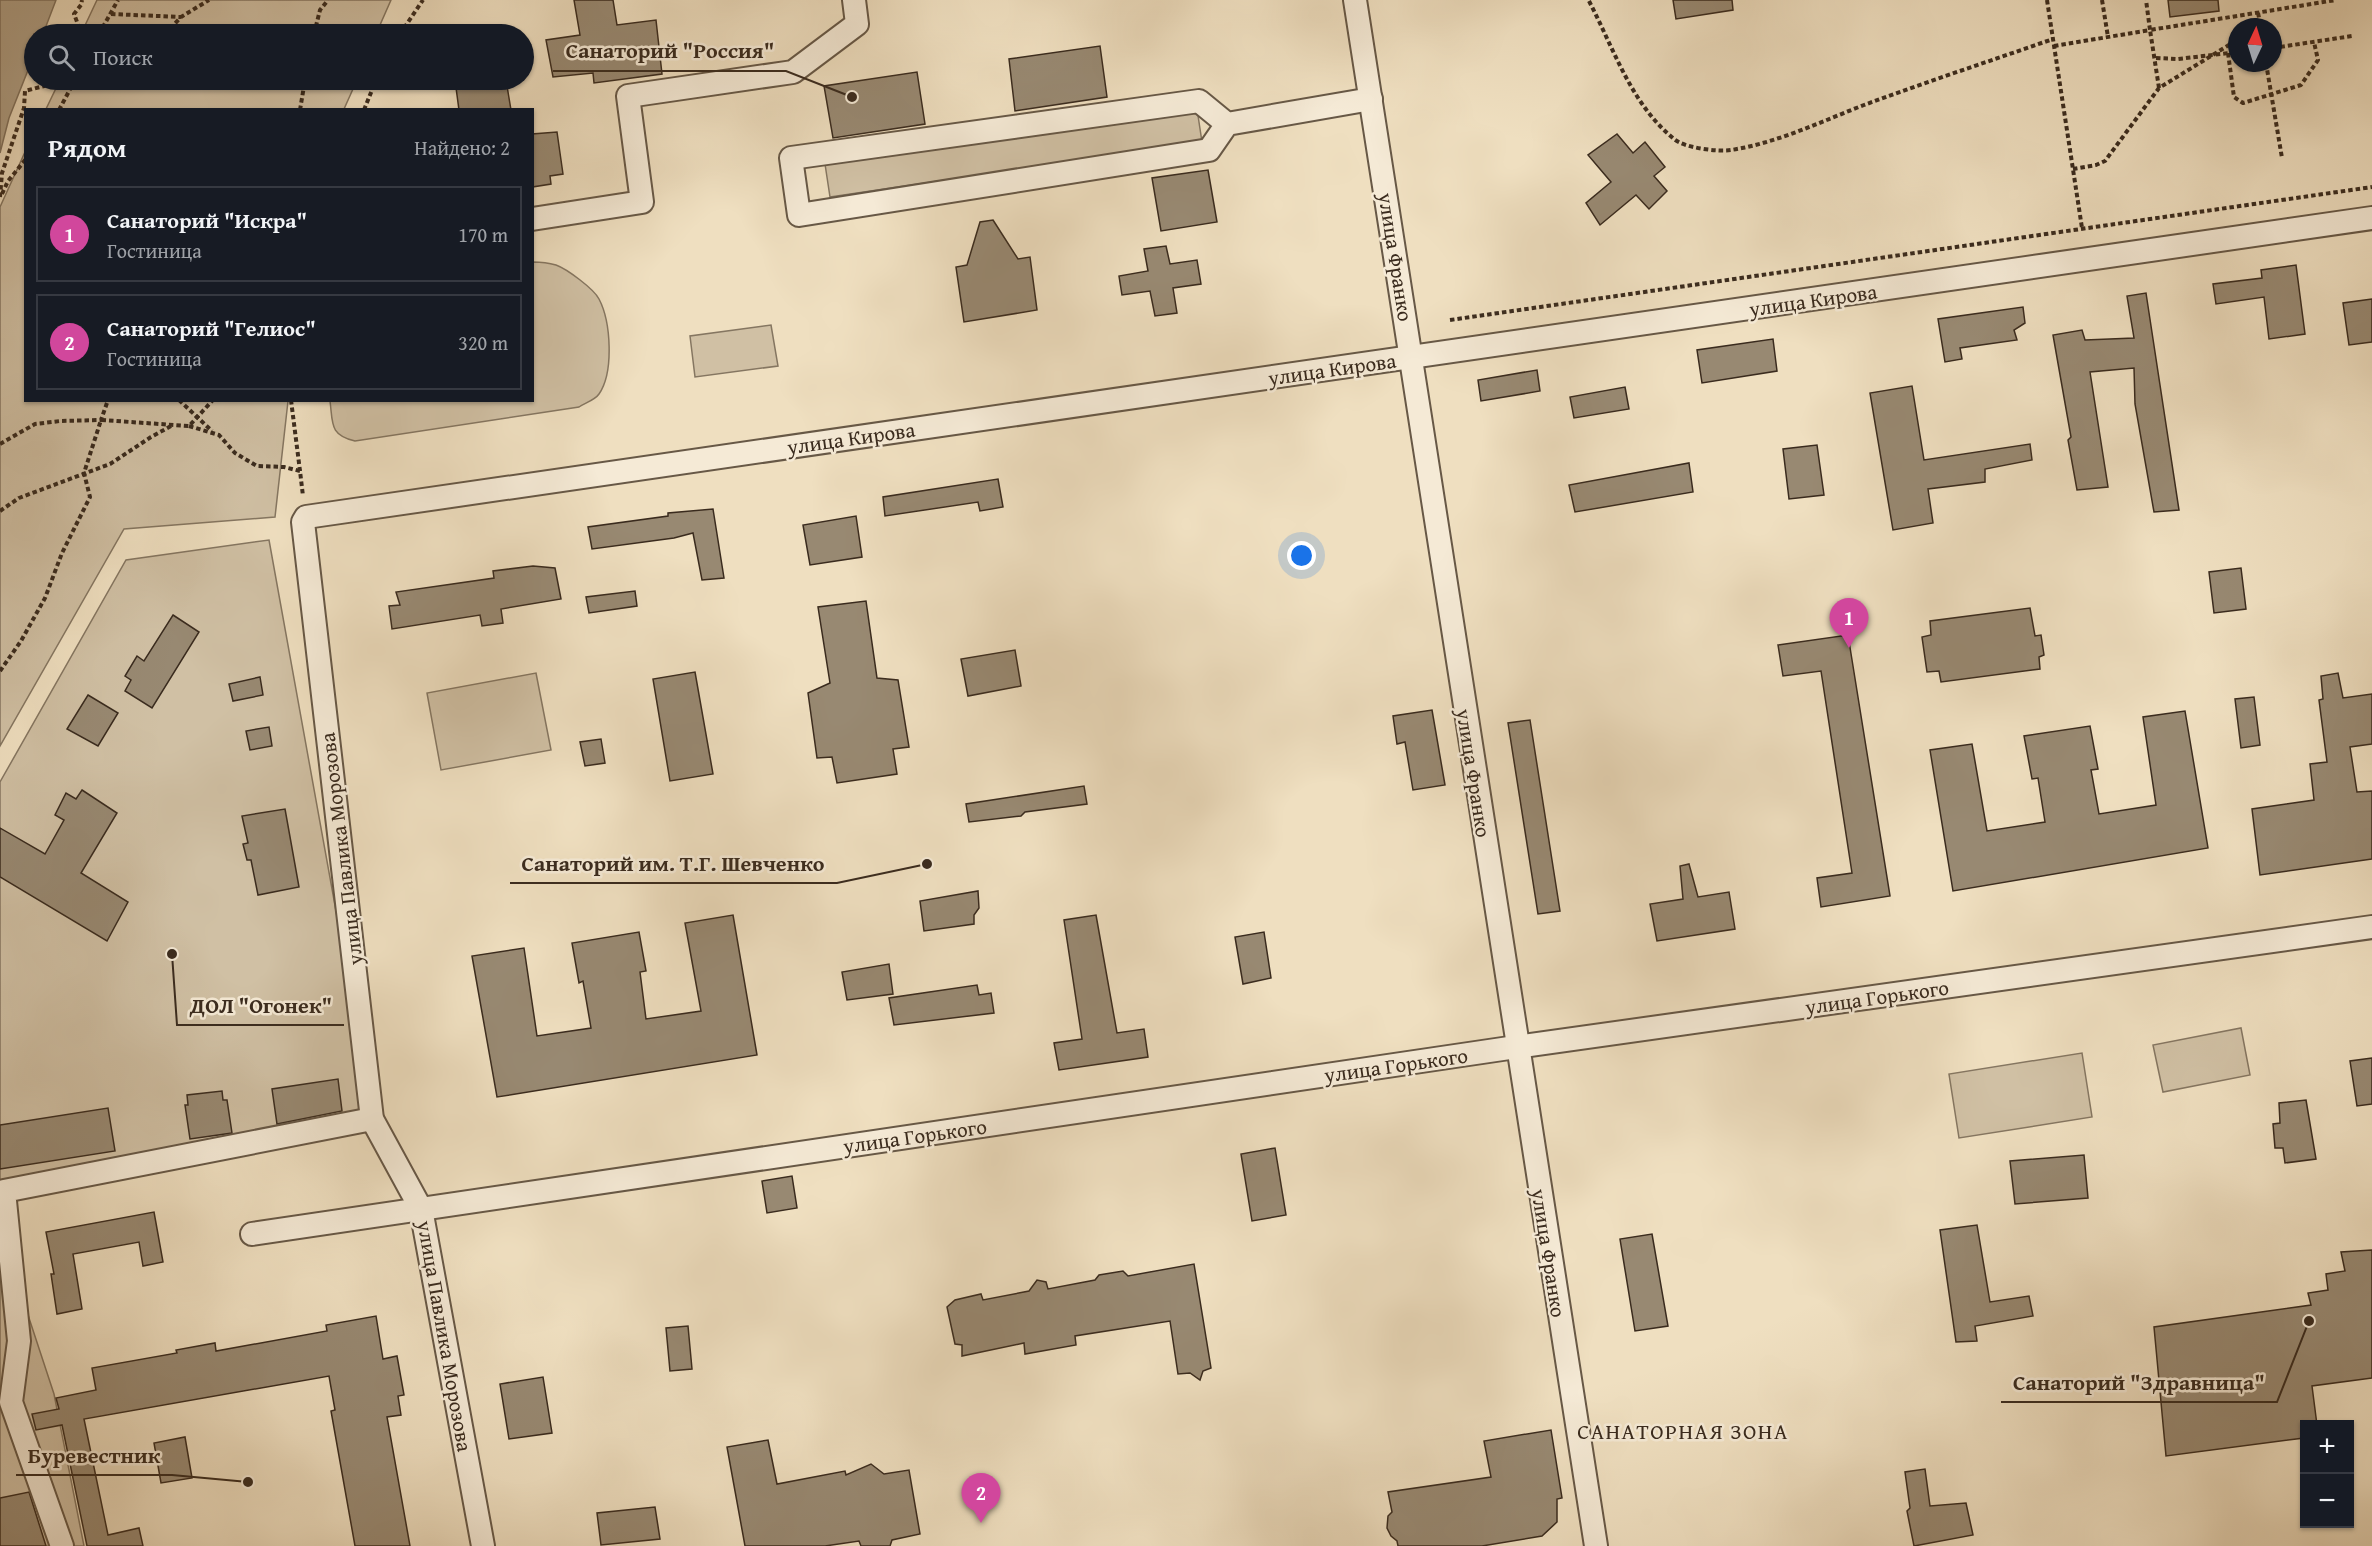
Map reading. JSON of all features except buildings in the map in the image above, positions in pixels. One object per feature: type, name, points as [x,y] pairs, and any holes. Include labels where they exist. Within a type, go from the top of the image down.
[{"type":"street","points":[[534,219],[642,202],[627,96],[793,72],[857,24],[854,0]]},
{"type":"street","name":"улица Франко","points":[[1355,0],[1412,358],[1516,1047],[1596,1546]]},
{"type":"street","points":[[1227,124],[1199,101],[791,158],[799,215],[1209,150],[1227,124],[1371,99]]},
{"type":"street","name":"улица Кирова","points":[[305,524],[1412,358],[2372,218]]},
{"type":"street","name":"улица Павлика Морозова","points":[[305,524],[372,1119],[421,1209],[483,1546]]},
{"type":"street","name":"улица Горького","points":[[252,1234],[1516,1047],[2372,927]]},
{"type":"street","points":[[62,1546],[11,1402],[20,1341],[4,1191],[372,1119]]},
{"type":"path","points":[[78,24],[74,14],[82,0]]},
{"type":"path","points":[[105,24],[118,0]]},
{"type":"path","points":[[174,24],[181,17],[208,0]]},
{"type":"path","points":[[316,24],[320,10],[328,0]]},
{"type":"path","points":[[407,24],[423,0]]},
{"type":"path","points":[[2047,0],[2082,228]]},
{"type":"path","points":[[2102,0],[2108,37]]},
{"type":"path","points":[[2146,0],[2159,88]]},
{"type":"path","points":[[2054,46],[2336,0]]},
{"type":"path","points":[[1589,1],[1625,79],[1653,118],[1675,141],[1707,150],[1728,151],[1766,143],[1867,104],[2053,39]]},
{"type":"path","points":[[2259,13],[2259,18]]},
{"type":"path","points":[[111,14],[181,17]]},
{"type":"path","points":[[2282,47],[2352,36]]},
{"type":"path","points":[[2231,72],[2234,97],[2243,103],[2301,85],[2318,60],[2314,42]]},
{"type":"path","points":[[2073,170],[2105,161],[2159,88],[2228,45]]},
{"type":"path","points":[[2156,58],[2178,59],[2228,53]]},
{"type":"path","points":[[2267,72],[2282,158]]},
{"type":"path","points":[[0,197],[2,173],[24,108],[25,91],[29,90]]},
{"type":"path","points":[[60,108],[70,90]]},
{"type":"path","points":[[300,108],[303,90]]},
{"type":"path","points":[[365,108],[372,90]]},
{"type":"path","points":[[0,197],[24,162]]},
{"type":"path","points":[[1450,320],[2372,187]]},
{"type":"path","points":[[0,670],[21,641],[45,598],[62,553],[90,497],[84,473],[107,402]]},
{"type":"path","points":[[181,402],[219,435],[235,453],[257,466],[284,467],[300,471]]},
{"type":"path","points":[[189,426],[211,402]]},
{"type":"path","points":[[291,402],[305,524]]},
{"type":"path","points":[[0,444],[35,424],[60,421],[101,420],[189,426],[215,433]]},
{"type":"path","points":[[0,511],[19,498],[110,464],[174,425]]},
{"type":"shaded area","points":[[0,0],[56,0],[47,24],[24,24],[24,80],[9,118],[0,153]]},
{"type":"shaded area","points":[[97,0],[391,0],[380,24],[86,24]]},
{"type":"shaded area","points":[[55,90],[353,90],[344,108],[46,108]]},
{"type":"shaded area","points":[[1197,109],[1202,142],[830,197],[825,164]]},
{"type":"shaded area","points":[[24,154],[24,402],[288,402],[275,517],[124,529],[0,746],[0,207]]},
{"type":"shaded area","points":[[534,262],[561,267],[586,285],[599,299],[608,333],[607,373],[599,394],[579,407],[355,441],[336,432],[332,422],[330,402],[534,402]]},
{"type":"shaded area","points":[[771,325],[778,366],[695,377],[690,336]]},
{"type":"shaded area","points":[[269,540],[375,1127],[0,1180],[0,782],[126,560]]},
{"type":"shaded area","points":[[536,673],[551,750],[441,770],[427,693]]},
{"type":"shaded area","points":[[2241,1028],[2250,1075],[2163,1092],[2153,1045]]},
{"type":"shaded area","points":[[2082,1053],[2092,1117],[1959,1138],[1949,1074]]},
{"type":"shaded area","points":[[0,1230],[54,1394],[84,1546],[0,1546]]},
{"type":"place","name":"Санаторий \"Россия\"","points":[[852,97]]},
{"type":"place","name":"Санаторий \"Искра\"","points":[[1849,648]]},
{"type":"place","name":"Санаторий им. Т.Г. Шевченко","points":[[927,864]]},
{"type":"place","name":"ДОЛ \"Огонек\"","points":[[172,954]]},
{"type":"place","name":"Санаторий \"Здравница\"","points":[[2309,1321]]},
{"type":"place","name":"Буревестник","points":[[248,1482]]},
{"type":"place","name":"Санаторий \"Гелиос\"","points":[[981,1523]]},
{"type":"district","name":"САНАТОРНАЯ ЗОНА","points":[[1683,1431]]}]
